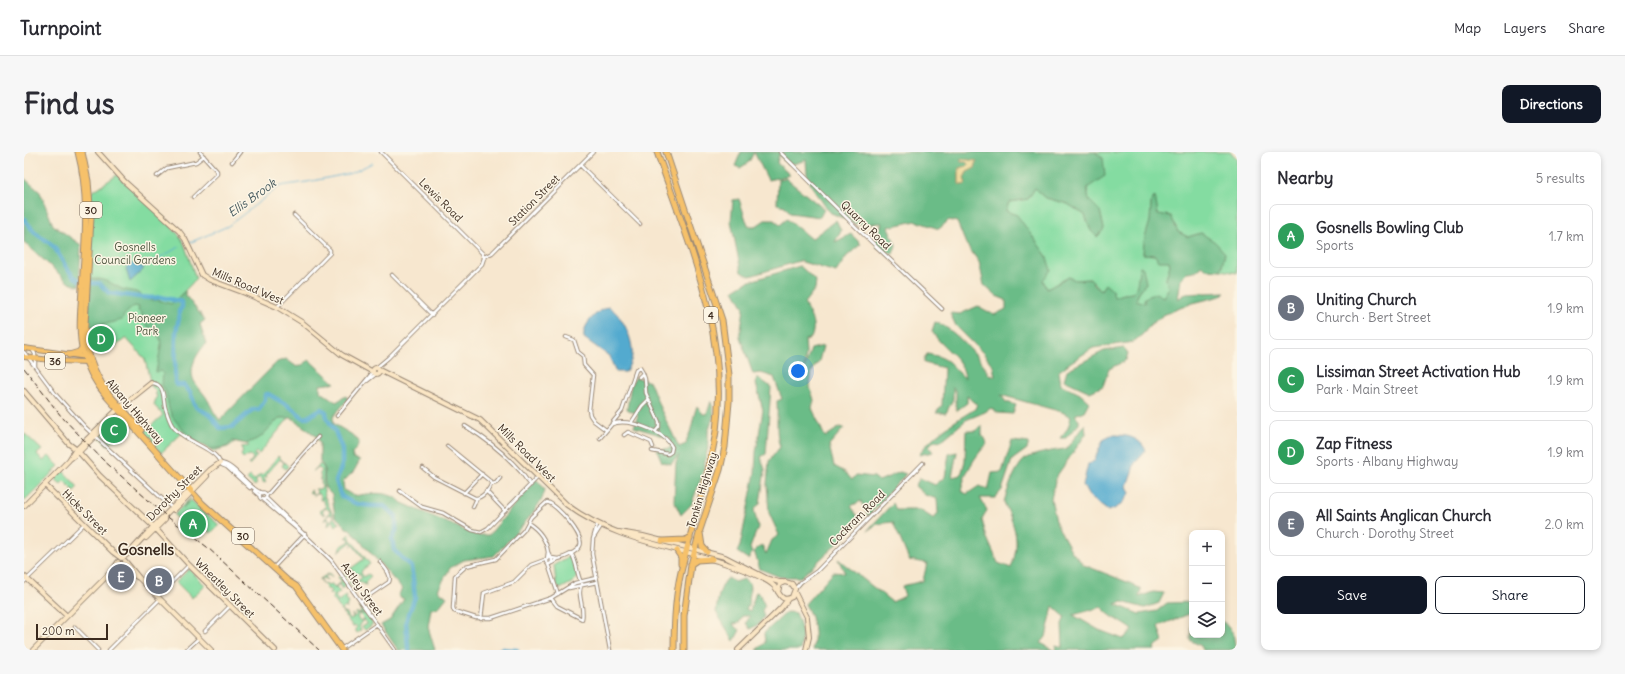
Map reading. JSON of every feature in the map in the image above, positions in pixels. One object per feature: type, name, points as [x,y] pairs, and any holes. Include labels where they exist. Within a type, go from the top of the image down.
[{"type":"highway","name":"Tonkin Highway","points":[[657,152],[706,299],[714,334],[718,395],[716,432],[708,472],[681,573],[675,614],[674,650]]},
{"type":"highway","name":"Tonkin Highway","points":[[666,152],[722,320],[728,359],[729,402],[725,447],[720,470],[694,549],[684,616],[684,650]]},
{"type":"highway","name":"Albany Highway","points":[[82,153],[90,205],[80,329],[82,348],[105,387],[121,409],[193,490],[289,578],[300,590],[341,649]]},
{"type":"highway","name":"Albany Highway","points":[[82,153],[85,192],[86,266]]},
{"type":"highway","points":[[86,230],[88,208],[90,205]]},
{"type":"highway","name":"Albany Highway","points":[[84,294],[85,335],[88,359]]},
{"type":"highway","points":[[65,355],[79,352],[82,348]]},
{"type":"highway","points":[[700,530],[702,546],[707,552]]},
{"type":"highway","points":[[662,541],[685,540],[690,538]]},
{"type":"highway","points":[[678,551],[681,557],[681,573]]},
{"type":"highway","points":[[691,565],[696,560],[712,559]]},
{"type":"main road","name":"Mills Road West","points":[[98,152],[125,182],[179,231],[185,239],[202,275],[210,280],[277,306],[303,323],[342,355],[480,420],[567,505],[581,516],[630,538],[712,559],[744,569],[774,586],[779,594]]},
{"type":"main road","name":"Mills Road West","points":[[102,152],[105,159]]},
{"type":"main road","name":"36","points":[[28,349],[88,359]]},
{"type":"main road","points":[[25,355],[25,351],[28,349]]},
{"type":"main road","name":"36","points":[[25,355],[34,358],[62,361],[88,359]]},
{"type":"main road","points":[[62,361],[65,355]]},
{"type":"main road","points":[[24,506],[93,436],[151,383]]},
{"type":"main road","name":"Wheatley Street","points":[[24,391],[68,444],[275,650]]},
{"type":"main road","name":"Dorothy Street","points":[[33,650],[193,490],[215,466],[221,464]]},
{"type":"main road","name":"Hicks Street","points":[[45,485],[122,561],[133,575],[139,578],[211,650]]},
{"type":"main road","name":"Mills Road West","points":[[617,531],[731,559],[779,582],[785,582]]},
{"type":"main road","points":[[25,579],[66,617]]},
{"type":"main road","points":[[781,608],[779,594],[780,584],[785,582],[792,584],[807,617],[809,637],[806,650]]},
{"type":"main road","points":[[738,650],[781,608],[795,591]]},
{"type":"main road","points":[[779,594],[798,600]]},
{"type":"street","points":[[193,197],[216,174],[217,171],[200,152]]},
{"type":"street","points":[[232,162],[240,152]]},
{"type":"street","name":"Lewis Road","points":[[381,152],[482,253],[484,257]]},
{"type":"street","name":"Station Street","points":[[484,257],[492,253],[593,152]]},
{"type":"street","name":"Quarry Road","points":[[780,152],[860,232],[942,309]]},
{"type":"street","points":[[157,176],[167,168],[196,162],[204,156]]},
{"type":"street","points":[[580,165],[640,224]]},
{"type":"street","points":[[277,306],[330,253],[330,250],[294,215]]},
{"type":"street","points":[[337,416],[388,358],[483,262],[484,257]]},
{"type":"street","points":[[392,275],[432,315]]},
{"type":"street","points":[[566,337],[574,340],[578,351],[583,356],[584,365],[593,374],[594,379],[589,413],[593,420],[606,430]]},
{"type":"street","points":[[28,349],[35,354],[34,358],[36,368]]},
{"type":"street","points":[[25,355],[57,396],[93,436],[173,509]]},
{"type":"street","points":[[600,438],[622,412],[636,370],[641,369],[645,378],[645,389],[659,422],[659,427],[655,432]]},
{"type":"street","points":[[638,377],[642,376],[643,373]]},
{"type":"street","points":[[151,383],[157,384],[163,392],[165,407],[176,428],[188,439],[216,455],[221,464],[227,467],[260,496],[265,496],[318,437]]},
{"type":"street","points":[[631,423],[649,399]]},
{"type":"street","points":[[612,424],[620,422],[631,423],[655,432],[668,441],[672,449],[670,453],[666,455],[652,451]]},
{"type":"street","points":[[465,426],[507,458],[531,485]]},
{"type":"street","points":[[624,435],[628,432],[637,435],[651,442],[653,447]]},
{"type":"street","points":[[448,446],[492,484]]},
{"type":"street","name":"Cockram Road","points":[[795,591],[801,582],[817,571],[923,463]]},
{"type":"street","name":"Astley Street","points":[[221,464],[229,466],[265,496],[331,560],[395,650]]},
{"type":"street","points":[[423,468],[434,477],[476,498],[480,498],[492,484],[496,483],[500,478]]},
{"type":"street","points":[[464,493],[482,474]]},
{"type":"street","points":[[400,491],[422,507],[443,513],[476,532],[485,531],[539,477]]},
{"type":"street","points":[[486,491],[505,511]]},
{"type":"street","points":[[260,496],[265,496]]},
{"type":"street","points":[[473,507],[476,498]]},
{"type":"street","points":[[481,619],[484,594],[514,582],[531,565],[551,558],[564,558],[580,546],[576,531],[561,512],[547,502],[543,504],[532,517],[524,530],[496,558],[466,566],[454,578],[454,611],[456,613],[481,619],[491,618],[551,598],[568,588],[581,583],[597,580]]},
{"type":"street","points":[[25,579],[83,523]]},
{"type":"street","points":[[528,523],[537,530],[544,539],[551,558],[551,570]]},
{"type":"street","points":[[599,525],[593,539],[592,554],[610,650]]},
{"type":"street","points":[[275,566],[303,534]]},
{"type":"street","points":[[548,552],[547,559],[558,594]]},
{"type":"street","points":[[551,598],[557,606],[582,619],[581,583],[575,561],[571,553]]},
{"type":"street","points":[[540,562],[552,563],[558,559]]},
{"type":"street","points":[[361,601],[389,582],[390,575],[380,562]]},
{"type":"street","points":[[109,650],[189,565]]},
{"type":"street","name":"Cockram Road","points":[[792,584],[801,582]]},
{"type":"street","points":[[205,631],[231,606]]},
{"type":"street","points":[[341,649],[377,624]]},
{"type":"street","points":[[75,627],[98,650]]},
{"type":"street","points":[[186,650],[198,638]]},
{"type":"green space","points":[[741,152],[754,152],[749,162],[740,168],[735,166]]},
{"type":"green space","points":[[754,152],[1095,152],[1103,158],[1105,176],[1087,188],[1089,200],[1100,211],[1104,229],[1097,237],[1091,231],[1085,215],[1068,204],[1046,198],[1035,188],[1028,199],[1009,202],[1006,211],[1017,215],[1046,255],[1051,270],[1043,280],[1047,289],[1069,277],[1075,280],[1091,279],[1093,283],[1101,290],[1105,284],[1112,290],[1114,297],[1133,293],[1136,287],[1140,266],[1143,268],[1146,283],[1139,292],[1136,300],[1145,303],[1144,298],[1156,293],[1163,297],[1168,289],[1166,279],[1170,265],[1169,261],[1158,261],[1155,255],[1143,254],[1144,241],[1150,221],[1151,203],[1155,196],[1158,214],[1171,216],[1178,232],[1188,237],[1201,233],[1215,242],[1225,253],[1221,270],[1206,269],[1201,266],[1197,271],[1187,272],[1181,278],[1178,299],[1185,294],[1225,292],[1221,296],[1193,303],[1165,314],[1151,324],[1143,334],[1133,342],[1093,348],[1058,372],[1060,384],[1080,394],[1089,402],[1084,411],[1075,415],[1079,419],[1079,424],[1066,438],[1060,438],[1068,428],[1071,417],[1062,412],[1001,395],[1006,402],[1016,405],[1013,414],[998,413],[991,408],[966,420],[941,441],[933,442],[929,447],[933,452],[919,455],[930,441],[951,424],[975,409],[977,404],[967,396],[967,403],[956,411],[956,393],[953,387],[953,399],[946,413],[936,413],[942,405],[944,368],[924,363],[927,354],[941,357],[946,360],[965,378],[960,364],[932,331],[935,322],[950,330],[966,344],[989,375],[995,376],[993,366],[984,354],[956,326],[950,313],[960,314],[978,306],[994,315],[1006,309],[1006,300],[996,296],[984,285],[979,262],[966,244],[957,222],[949,220],[939,229],[916,221],[888,227],[896,245],[893,254],[877,247],[876,238],[882,223],[856,224],[829,212],[811,185],[807,174],[806,160],[793,164],[786,163],[779,154],[777,163],[790,175],[768,180]]},
{"type":"green space","points":[[1095,152],[1230,152],[1237,158],[1237,273],[1221,270],[1225,253],[1201,233],[1188,237],[1178,232],[1171,216],[1158,215],[1154,197],[1143,254],[1155,255],[1169,261],[1170,265],[1166,279],[1168,289],[1163,297],[1145,303],[1136,300],[1139,292],[1146,283],[1141,266],[1138,284],[1133,293],[1114,297],[1105,284],[1101,290],[1091,279],[1075,280],[1069,277],[1047,289],[1043,280],[1046,255],[1006,211],[1009,202],[1028,199],[1035,188],[1046,198],[1068,204],[1085,215],[1091,231],[1097,237],[1104,229],[1100,211],[1089,200],[1087,188],[1103,158]]},
{"type":"green space","points":[[117,175],[163,217],[184,243],[196,279],[171,305],[170,351],[219,431],[294,412],[259,454],[256,452],[254,454],[254,456],[257,456],[249,465],[248,464],[253,458],[250,455],[243,458],[241,455],[243,452],[241,447],[249,446],[240,438],[228,447],[213,451],[182,433],[161,453],[143,433],[163,415],[154,405],[157,395],[155,394],[157,392],[151,386],[145,359],[126,338],[113,348],[109,343],[104,330],[89,334],[89,194]]},
{"type":"green space","points":[[24,178],[40,192],[53,225],[81,245],[79,286],[69,283],[24,242]]},
{"type":"green space","points":[[785,178],[824,209],[820,217],[790,213],[785,206],[777,204],[778,179]]},
{"type":"green space","points":[[739,199],[748,226],[756,226],[765,220],[774,220],[780,225],[787,219],[811,239],[836,220],[841,230],[835,242],[851,234],[861,244],[846,257],[836,272],[799,261],[750,276],[741,272],[731,221],[733,200]]},
{"type":"green space","points":[[800,266],[816,281],[815,289],[804,303],[812,320],[813,333],[811,338],[805,340],[806,353],[804,369],[811,349],[823,346],[819,361],[812,371],[810,387],[814,400],[812,408],[825,437],[840,427],[844,428],[829,445],[834,466],[845,472],[852,480],[856,475],[874,477],[879,481],[900,472],[906,474],[868,516],[861,501],[851,506],[858,517],[858,523],[801,577],[780,577],[760,569],[754,551],[762,545],[766,554],[772,540],[779,535],[769,513],[767,484],[769,461],[780,447],[777,430],[777,401],[782,399],[774,377],[761,373],[753,374],[740,337],[744,308],[734,290],[747,282]]},
{"type":"green space","name":"Pioneer Park","points":[[91,279],[107,281],[122,289],[136,292],[149,300],[158,300],[171,304],[185,291],[186,296],[205,320],[200,324],[206,344],[194,361],[192,376],[220,420],[277,362],[286,359],[297,367],[309,360],[335,383],[320,385],[320,391],[336,402],[346,396],[348,399],[333,417],[334,424],[351,434],[359,441],[357,448],[352,453],[353,458],[360,460],[354,471],[343,482],[344,490],[354,496],[373,493],[386,494],[402,503],[476,535],[489,535],[536,479],[545,489],[543,496],[524,524],[494,556],[464,560],[450,568],[438,590],[447,597],[439,607],[431,609],[428,627],[435,650],[398,650],[381,625],[390,620],[404,599],[398,596],[402,589],[350,529],[346,528],[335,516],[332,495],[325,488],[324,467],[320,462],[320,443],[316,436],[292,418],[279,418],[261,437],[246,444],[233,441],[226,447],[211,449],[193,441],[173,418],[169,409],[166,392],[162,385],[163,373],[160,371],[156,372],[161,346],[160,338],[142,320],[142,313],[138,311],[139,307],[134,306],[124,315],[122,320],[88,328]]},
{"type":"green space","points":[[1124,348],[1128,353],[1126,360],[1109,369],[1103,386],[1090,392],[1064,380],[1067,370],[1104,351]]},
{"type":"green space","points":[[636,377],[650,382],[660,408],[679,447],[686,444],[697,406],[703,414],[707,414],[711,401],[714,414],[708,432],[708,447],[702,476],[691,505],[681,515],[674,501],[676,463],[679,455],[671,464],[662,462],[657,450],[671,448],[670,438],[634,427],[638,415],[627,409],[631,384]]},
{"type":"green space","points":[[757,377],[771,387],[766,454],[761,457],[765,470],[760,503],[754,510],[758,527],[750,548],[752,553],[748,559],[737,552],[740,546],[755,473],[756,452],[763,410],[756,384]]},
{"type":"green space","points":[[119,415],[129,426],[108,446],[99,437],[100,433]]},
{"type":"green space","points":[[1085,424],[1086,434],[1056,477],[1051,499],[1057,525],[1072,552],[1084,565],[1141,589],[1139,597],[1153,592],[1164,593],[1159,603],[1145,608],[1122,602],[1115,604],[1139,614],[1157,611],[1167,603],[1189,602],[1189,614],[1158,626],[1163,641],[1154,647],[1155,650],[1055,650],[1056,645],[1063,647],[1062,624],[1065,617],[1053,606],[1046,637],[1041,643],[1053,650],[812,650],[814,633],[810,615],[805,604],[833,572],[845,573],[838,559],[892,602],[905,596],[902,586],[923,581],[927,563],[909,560],[893,522],[877,524],[867,531],[893,503],[896,510],[920,510],[934,519],[938,513],[937,499],[925,495],[915,486],[920,478],[935,485],[945,477],[949,454],[957,452],[952,477],[961,475],[965,461],[966,431],[975,431],[982,425],[982,435],[987,444],[978,454],[967,472],[961,491],[967,494],[979,486],[988,490],[992,473],[1002,472],[1012,441],[1029,443],[1027,449],[1012,460],[1002,490],[995,498],[980,498],[987,510],[982,520],[987,538],[998,563],[1011,568],[1016,550],[1016,542],[1014,527],[1004,502],[1013,476],[1025,459],[1056,450],[1066,449]],"holes":[[[1102,607],[1112,617],[1133,630],[1123,639],[1099,630],[1073,615]]]},
{"type":"green space","points":[[24,433],[42,450],[37,454],[43,461],[49,456],[59,466],[24,501]]},
{"type":"green space","points":[[278,456],[288,466],[286,469],[282,466],[284,463],[280,459],[266,475],[267,477],[263,478],[266,482],[264,483],[259,477],[255,481],[257,483],[255,486],[247,479],[250,476],[254,480],[260,474],[262,476]]},
{"type":"green space","points":[[320,464],[324,468],[323,486],[325,496],[322,498],[325,497],[333,517],[330,514],[327,516],[330,511],[326,508],[322,511],[325,515],[319,511],[326,507],[323,500],[320,500],[321,496],[318,493],[315,496],[317,491],[315,489],[322,488],[320,473],[322,471],[318,467],[312,472]]},
{"type":"green space","points":[[63,471],[78,487],[74,491],[64,481],[61,484],[55,479]]},
{"type":"green space","points":[[191,497],[183,508],[191,500],[219,525],[211,533],[191,516],[184,524],[174,515]]},
{"type":"green space","points":[[326,517],[331,521],[334,517],[339,523],[336,526],[333,520],[328,526],[329,521],[327,518],[324,521]]},
{"type":"green space","points":[[349,534],[351,540],[370,564],[362,570],[361,573],[364,577],[368,574],[371,576],[365,582],[366,585],[360,581],[357,584],[359,587],[355,590],[349,582],[353,580],[355,582],[362,578],[359,573],[356,574],[352,569],[348,572],[351,576],[348,578],[343,574],[364,559],[353,545],[351,546],[353,544],[351,542],[338,552],[341,549],[340,547],[350,541],[348,537],[345,538]]},
{"type":"green space","points":[[568,557],[573,560],[577,577],[573,582],[560,589],[556,584],[554,565]]},
{"type":"green space","points":[[189,569],[205,585],[192,598],[176,582]]},
{"type":"green space","points":[[329,573],[332,577],[328,575],[325,576],[327,580],[323,578],[320,579]]},
{"type":"green space","points":[[340,576],[347,585],[341,589],[340,584],[335,587],[340,592],[335,596],[338,601],[347,595],[346,599],[349,603],[346,607],[347,609],[345,607],[342,610],[345,614],[347,613],[349,619],[353,618],[352,614],[354,617],[357,612],[359,614],[357,618],[361,621],[363,618],[360,615],[366,613],[372,621],[372,625],[365,630],[362,627],[367,624],[364,619],[359,625],[361,630],[357,633],[355,629],[357,627],[355,625],[353,627],[332,597],[334,596],[332,593],[330,595],[329,593],[331,591],[324,585],[326,584],[328,586],[331,583],[334,587],[342,582],[338,577]]},
{"type":"green space","points":[[728,578],[735,582],[744,579],[750,584],[749,603],[746,609],[750,611],[756,592],[759,593],[765,606],[762,610],[764,617],[759,624],[750,629],[746,623],[750,616],[742,616],[739,623],[733,624],[740,630],[734,641],[716,612],[718,598]]},
{"type":"green space","points":[[361,605],[366,612],[359,614],[361,612]]},
{"type":"green space","points":[[787,612],[796,613],[798,618],[802,636],[800,650],[756,650],[765,643],[764,633]]},
{"type":"green space","points":[[1225,624],[1233,633],[1236,650],[1203,650],[1201,646],[1190,640],[1190,638],[1225,638]]},
{"type":"sand","points":[[961,159],[977,161],[975,168],[967,172],[964,178],[966,184],[963,185],[959,184],[959,168],[967,166],[968,164],[966,162],[961,162]]},
{"type":"water","points":[[131,263],[143,267],[143,270],[130,282],[126,269]]},
{"type":"water","points":[[608,307],[618,314],[622,320],[631,342],[632,357],[626,372],[616,372],[609,356],[584,338],[585,328],[591,319],[603,309]]},
{"type":"water","points":[[1113,435],[1137,440],[1146,451],[1135,463],[1127,486],[1130,493],[1128,497],[1118,507],[1108,511],[1090,497],[1083,485],[1088,464],[1094,461],[1103,440]]},
{"type":"waterway","name":"Ellis Brook","points":[[189,243],[228,226],[280,186],[352,173],[372,163]]},
{"type":"waterway","points":[[24,219],[39,236],[54,247],[67,268],[76,278],[90,283],[99,283],[109,293],[139,297],[161,297],[182,302],[176,332],[175,383],[177,385],[184,385],[190,392],[196,407],[210,415],[220,428],[232,427],[252,410],[258,410],[265,400],[265,395],[268,394],[289,406],[304,418],[322,409],[326,412],[327,418],[335,431],[342,449],[342,465],[336,481],[341,496],[361,505],[384,506],[396,516],[396,531],[392,539],[394,550],[411,567],[415,597],[406,621],[409,650]]},
{"type":"waterway","name":"Ellis Brook","points":[[143,267],[179,247]]},
{"type":"waterway","points":[[500,650],[517,650]]},
{"type":"railway","points":[[24,368],[61,416],[102,459],[165,515],[207,547],[319,650]]},
{"type":"place","name":"Zap Fitness","points":[[101,339]]},
{"type":"place","name":"Lissiman Street Activation Hub","points":[[114,430]]},
{"type":"place","name":"Gosnells Bowling Club","points":[[193,524]]},
{"type":"place","name":"All Saints Anglican Church","points":[[121,577]]},
{"type":"place","name":"Uniting Church","points":[[159,581]]},
{"type":"district","name":"Gosnells","points":[[146,550]]},
{"type":"park label","name":"Gosnells Council Gardens","points":[[135,253]]}]
